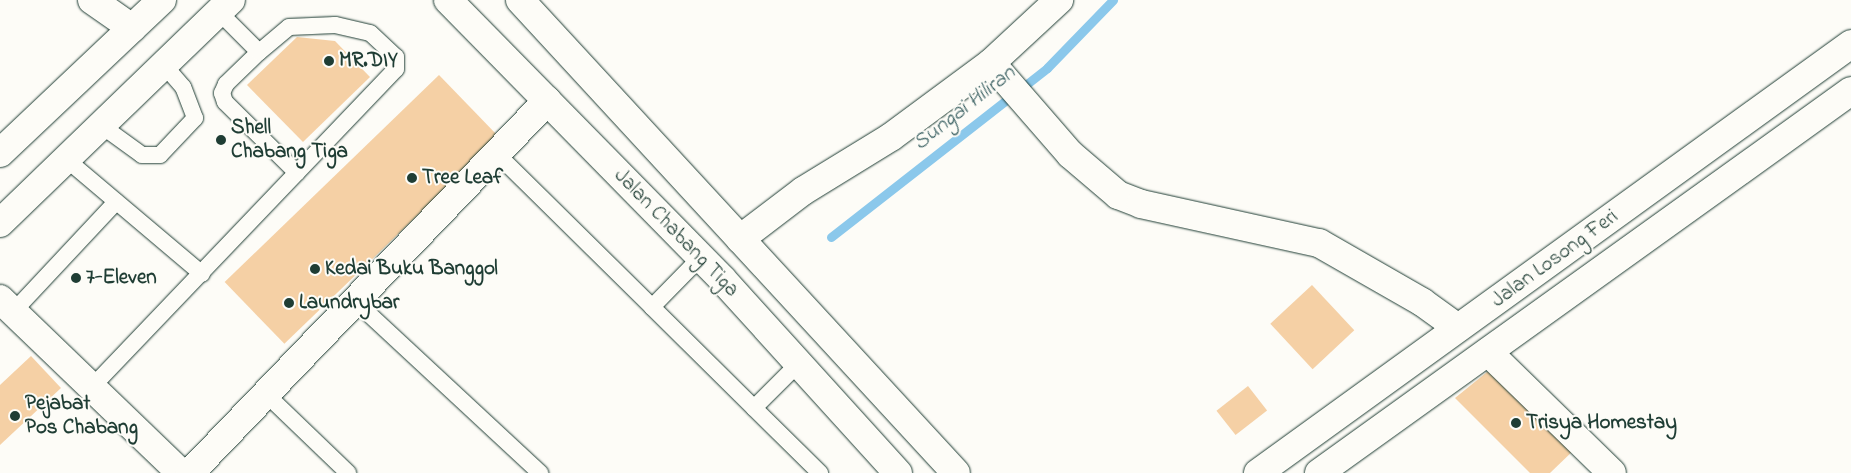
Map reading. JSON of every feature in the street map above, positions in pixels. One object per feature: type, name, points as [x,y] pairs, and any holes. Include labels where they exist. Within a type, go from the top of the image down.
[{"type":"main road","points":[[92,0],[132,28]]},
{"type":"main road","points":[[0,154],[162,0]]},
{"type":"main road","name":"Jalan Chabang Tiga","points":[[520,0],[956,473]]},
{"type":"main road","points":[[747,246],[803,191],[891,137],[991,63],[1060,0]]},
{"type":"main road","name":"Jalan Chabang Tiga","points":[[448,3],[722,279],[796,357],[898,473]]},
{"type":"main road","points":[[0,223],[228,4]]},
{"type":"main road","name":"Jalan Losong Feri","points":[[1258,473],[1851,44]]},
{"type":"main road","points":[[991,63],[1070,154],[1118,195],[1141,204],[1319,243],[1422,302],[1458,328]]},
{"type":"main road","name":"Jalan Losong Feri","points":[[1319,473],[1851,90]]},
{"type":"main road","points":[[190,473],[547,101]]},
{"type":"main road","points":[[7,305],[181,473]]},
{"type":"main road","points":[[1488,352],[1612,473]]},
{"type":"lane","points":[[228,4],[259,52]]},
{"type":"lane","points":[[92,387],[202,274],[396,69],[396,57],[370,33],[334,25],[288,27],[226,84],[222,93],[225,102],[297,173]]},
{"type":"lane","points":[[102,126],[142,155],[160,155],[194,118],[183,88],[165,66]]},
{"type":"lane","points":[[497,154],[820,473]]},
{"type":"lane","points":[[66,160],[202,274]]},
{"type":"lane","points":[[7,305],[116,202]]},
{"type":"lane","points":[[652,307],[701,258]]},
{"type":"lane","points":[[355,301],[540,473]]},
{"type":"lane","points":[[754,408],[796,357]]},
{"type":"lane","points":[[266,394],[348,473]]},
{"type":"building","points":[[297,37],[335,41],[370,77],[303,142],[247,85]]},
{"type":"building","points":[[439,75],[499,137],[284,344],[225,282]]},
{"type":"building","points":[[1312,285],[1354,330],[1313,369],[1270,324]]},
{"type":"building","name":"Pejabat Pos Chabang","points":[[31,356],[61,388],[0,445],[0,385]]},
{"type":"building","name":"Trisya Homestay","points":[[1497,364],[1576,448],[1550,473],[1530,473],[1455,398]]},
{"type":"building","points":[[1248,386],[1267,410],[1236,435],[1216,411]]},
{"type":"waterway","name":"Sungai Hiliran","points":[[831,237],[1047,68],[1113,0]]},
{"type":"place","name":"MR.DIY","points":[[329,61]]},
{"type":"place","name":"Shell Chabang Tiga","points":[[221,140]]},
{"type":"place","name":"Tree Leaf","points":[[412,178]]},
{"type":"place","name":"Kedai Buku Banggol","points":[[315,269]]},
{"type":"place","name":"7-Eleven","points":[[76,278]]},
{"type":"place","name":"Laundrybar","points":[[289,303]]},
{"type":"place","name":"Pejabat Pos Chabang","points":[[15,416]]},
{"type":"place","name":"Trisya Homestay","points":[[1516,423]]}]
